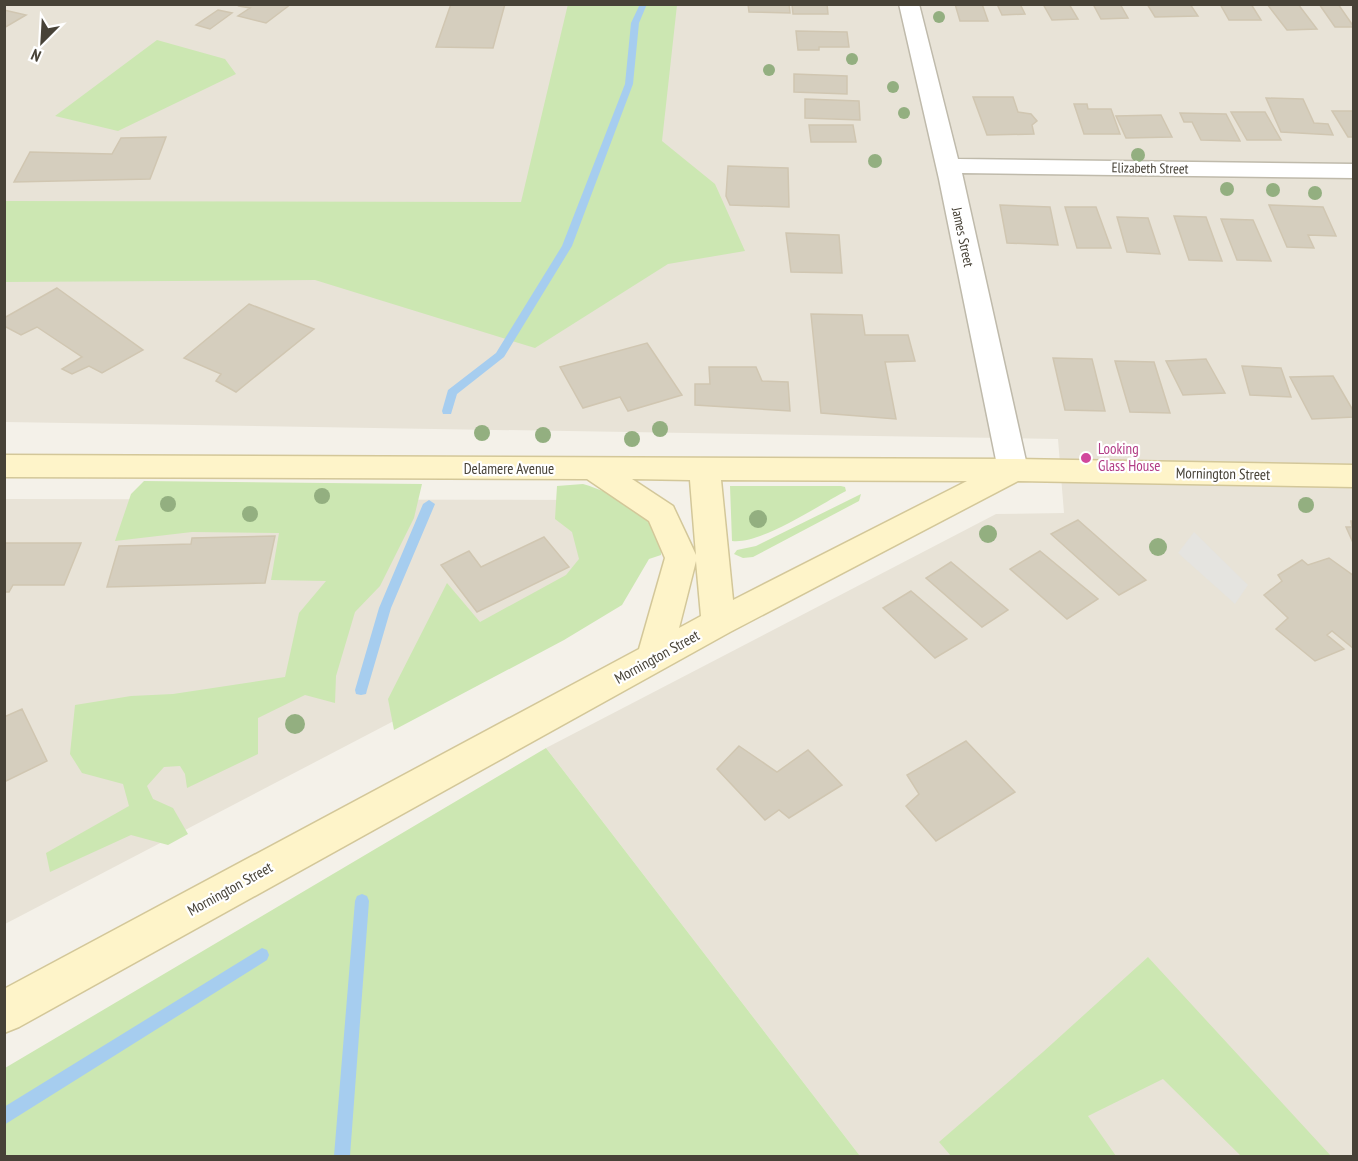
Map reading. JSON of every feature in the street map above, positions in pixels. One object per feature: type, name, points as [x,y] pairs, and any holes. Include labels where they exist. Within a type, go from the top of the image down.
[{"type":"street","name":"James Street","points":[[909,4],[947,166],[1013,470]]},
{"type":"street","name":"Elizabeth Street","points":[[947,166],[1353,171]]},
{"type":"street","name":"Delamere Avenue","points":[[4,466],[1013,470]]},
{"type":"street","points":[[594,470],[662,514],[681,558],[654,659]]},
{"type":"street","points":[[705,470],[718,623]]},
{"type":"street","name":"Mornington Street","points":[[4,1012],[718,623],[1013,470],[1353,476]]},
{"type":"shaded area","points":[[5,5],[1353,5],[1353,1156],[860,1156],[546,748],[996,514],[1064,513],[1058,439],[5,422]]},
{"type":"shaded area","points":[[5,499],[591,500],[614,606],[5,924]]},
{"type":"shaded area","points":[[1194,532],[1248,585],[1235,604],[1178,553]]},
{"type":"green space","points":[[568,4],[677,5],[662,141],[715,184],[745,251],[668,264],[535,348],[315,280],[5,282],[5,201],[521,202]]},
{"type":"green space","points":[[157,40],[225,59],[236,74],[118,131],[55,116]]},
{"type":"green space","points":[[144,481],[422,484],[414,518],[380,586],[355,612],[336,676],[335,703],[305,695],[258,718],[258,754],[187,788],[185,774],[180,766],[164,767],[147,786],[153,799],[173,808],[188,834],[168,845],[131,835],[50,872],[46,853],[129,806],[123,784],[82,773],[70,754],[75,705],[131,696],[173,694],[285,677],[299,613],[326,581],[271,580],[279,533],[192,532],[115,541],[131,494]]},
{"type":"green space","points":[[583,484],[604,491],[627,503],[647,518],[659,536],[661,555],[649,559],[622,605],[564,640],[394,730],[388,699],[447,583],[480,622],[566,575],[579,559],[572,532],[555,519],[557,486]]},
{"type":"green space","points":[[730,486],[841,486],[845,487],[846,491],[773,531],[744,541],[732,541]]},
{"type":"green space","points":[[861,494],[859,501],[753,557],[743,558],[734,554],[737,550],[756,546]]},
{"type":"green space","points":[[546,748],[860,1156],[5,1156],[5,1068]]},
{"type":"green space","points":[[1148,957],[1331,1156],[1241,1156],[1163,1079],[1088,1116],[1116,1156],[951,1156],[939,1142]]},
{"type":"building","points":[[241,4],[291,4],[266,23],[238,16],[250,8],[239,6]]},
{"type":"building","points":[[451,4],[505,4],[493,48],[436,47]]},
{"type":"building","points":[[748,4],[789,4],[790,13],[749,12]]},
{"type":"building","points":[[792,4],[827,4],[828,14],[793,14]]},
{"type":"building","points":[[955,4],[982,4],[988,21],[960,21]]},
{"type":"building","points":[[997,4],[1020,4],[1025,14],[1002,15]]},
{"type":"building","points":[[1043,4],[1069,4],[1078,19],[1052,20]]},
{"type":"building","points":[[1093,4],[1120,4],[1128,18],[1101,19]]},
{"type":"building","points":[[1147,4],[1190,4],[1198,16],[1155,17]]},
{"type":"building","points":[[1220,4],[1251,4],[1261,20],[1229,20]]},
{"type":"building","points":[[1267,4],[1298,4],[1317,29],[1287,30]]},
{"type":"building","points":[[1319,4],[1338,4],[1354,27],[1335,27]]},
{"type":"building","points":[[4,10],[26,15],[4,28]]},
{"type":"building","points":[[218,10],[232,13],[210,29],[196,25]]},
{"type":"building","points":[[796,31],[847,32],[849,47],[798,50]]},
{"type":"building","points":[[794,74],[847,76],[847,94],[794,92]]},
{"type":"building","points":[[973,97],[1013,97],[1018,112],[1031,114],[1037,121],[1032,125],[1034,134],[987,135]]},
{"type":"building","points":[[1266,98],[1303,99],[1314,123],[1328,124],[1333,135],[1281,132]]},
{"type":"building","points":[[805,99],[859,101],[860,120],[805,118]]},
{"type":"building","points":[[1074,104],[1087,104],[1088,109],[1111,109],[1120,134],[1084,134]]},
{"type":"building","points":[[1332,111],[1354,111],[1354,137],[1348,137]]},
{"type":"building","points":[[1231,112],[1265,112],[1281,140],[1247,140]]},
{"type":"building","points":[[1180,113],[1226,114],[1240,141],[1201,140],[1192,122],[1184,122]]},
{"type":"building","points":[[1161,115],[1172,137],[1126,138],[1116,116]]},
{"type":"building","points":[[809,125],[853,125],[856,142],[811,142]]},
{"type":"building","points":[[166,137],[150,179],[14,182],[30,152],[112,154],[121,138]]},
{"type":"building","points":[[728,166],[788,168],[789,207],[730,205],[726,196]]},
{"type":"building","points":[[1000,205],[1050,207],[1058,245],[1007,243]]},
{"type":"building","points":[[1269,205],[1323,207],[1336,236],[1308,235],[1314,248],[1287,247]]},
{"type":"building","points":[[1065,207],[1096,207],[1111,248],[1077,248]]},
{"type":"building","points":[[1174,216],[1206,217],[1222,261],[1189,260]]},
{"type":"building","points":[[1117,217],[1148,218],[1160,254],[1127,252]]},
{"type":"building","points":[[1221,219],[1253,220],[1271,261],[1237,260]]},
{"type":"building","points":[[786,233],[839,235],[842,273],[791,272]]},
{"type":"building","points":[[57,288],[143,350],[102,373],[89,366],[72,374],[62,369],[82,357],[37,327],[21,335],[4,326],[4,318]]},
{"type":"building","points":[[249,304],[314,329],[236,392],[216,381],[221,374],[184,358]]},
{"type":"building","points":[[811,314],[862,315],[865,335],[908,335],[915,361],[885,362],[896,419],[821,413]]},
{"type":"building","points":[[647,343],[682,395],[628,411],[620,397],[583,408],[560,367]]},
{"type":"building","points":[[1053,358],[1092,359],[1105,411],[1065,410]]},
{"type":"building","points":[[1206,359],[1225,393],[1183,395],[1166,361]]},
{"type":"building","points":[[1115,361],[1154,362],[1170,413],[1130,412]]},
{"type":"building","points":[[1242,366],[1281,368],[1291,397],[1250,395]]},
{"type":"building","points":[[709,367],[756,367],[762,381],[788,382],[790,411],[695,405],[695,384],[710,384]]},
{"type":"building","points":[[1333,376],[1354,412],[1354,417],[1312,419],[1290,377]]},
{"type":"building","points":[[1078,520],[1146,580],[1119,595],[1051,534]]},
{"type":"building","points":[[1351,521],[1354,521],[1354,545],[1346,527],[1352,527]]},
{"type":"building","points":[[275,536],[265,583],[107,587],[119,546],[191,544],[192,538]]},
{"type":"building","points":[[544,537],[569,567],[477,612],[441,565],[469,551],[481,567]]},
{"type":"building","points":[[4,543],[81,543],[64,585],[13,585],[9,592],[4,592]]},
{"type":"building","points":[[1040,551],[1098,599],[1067,619],[1010,569]]},
{"type":"building","points":[[1329,558],[1354,576],[1354,649],[1332,631],[1327,635],[1344,649],[1315,661],[1276,629],[1288,618],[1264,595],[1282,581],[1278,575],[1302,560],[1308,565]]},
{"type":"building","points":[[951,562],[1008,610],[982,627],[926,578]]},
{"type":"building","points":[[911,591],[967,639],[935,658],[883,608]]},
{"type":"building","points":[[22,709],[47,761],[4,782],[4,717]]},
{"type":"building","points":[[966,741],[1015,792],[936,841],[906,806],[919,794],[907,775]]},
{"type":"building","points":[[739,746],[777,772],[808,750],[842,785],[789,818],[779,810],[765,820],[717,769]]},
{"type":"waterway","points":[[447,411],[452,392],[500,355],[567,246],[629,84],[635,23],[644,4]]},
{"type":"waterway","points":[[361,690],[385,608],[429,504]]},
{"type":"waterway","points":[[342,1156],[362,901]]},
{"type":"waterway","points":[[4,1117],[262,955]]},
{"type":"place","name":"Looking Glass House","points":[[1086,458]]}]
